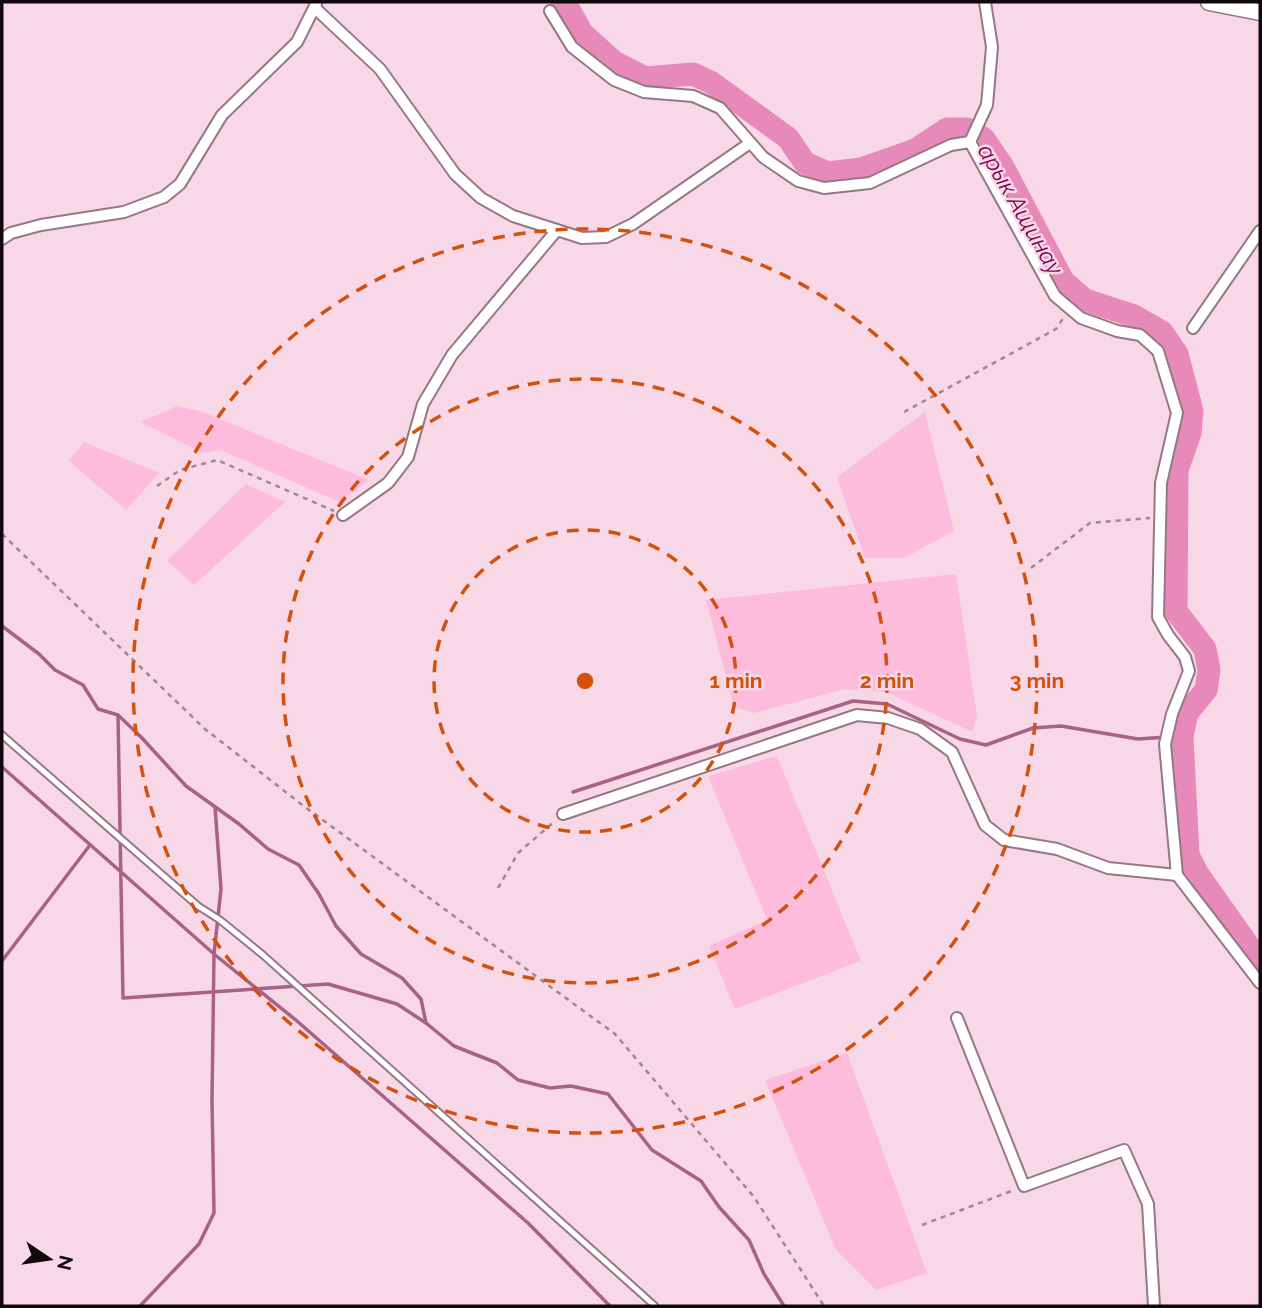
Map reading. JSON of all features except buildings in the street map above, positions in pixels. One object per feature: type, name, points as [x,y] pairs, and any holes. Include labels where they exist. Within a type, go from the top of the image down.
[{"type":"main road","points":[[1209,2],[1260,12]]},
{"type":"street","points":[[970,141],[987,105],[992,47],[985,2]]},
{"type":"street","points":[[2,239],[11,233],[41,225],[124,212],[164,197],[180,184],[222,115],[297,42],[316,5],[380,69],[455,174],[481,198],[513,216],[582,238],[606,237],[633,224],[750,143]]},
{"type":"street","points":[[550,11],[572,47],[614,80],[644,92],[693,96],[720,108],[763,157],[798,181],[824,188],[870,183],[951,145],[970,141]]},
{"type":"street","points":[[970,141],[1055,296],[1081,318],[1117,331],[1140,335],[1158,351],[1177,413],[1161,483],[1158,617],[1185,657],[1189,671],[1172,714],[1165,744],[1177,875],[1260,982]]},
{"type":"street","points":[[343,515],[388,483],[408,457],[423,404],[452,355],[557,230]]},
{"type":"street","points":[[1193,328],[1260,231]]},
{"type":"street","points":[[563,814],[857,715],[888,718],[920,729],[952,752],[985,825],[1004,840],[1056,849],[1108,869],[1177,875]]},
{"type":"street","points":[[957,1018],[1024,1186],[1124,1150],[1147,1204],[1154,1306]]},
{"type":"lane","points":[[2,736],[198,906],[263,955],[654,1306]]},
{"type":"path","points":[[904,412],[1056,329],[1070,309]]},
{"type":"path","points":[[157,486],[180,470],[217,460],[343,515]]},
{"type":"path","points":[[1031,568],[1090,523],[1160,518]]},
{"type":"path","points":[[2,534],[205,729],[301,804],[615,1034],[754,1197],[824,1306]]},
{"type":"path","points":[[498,888],[518,853],[563,814]]},
{"type":"path","points":[[922,1224],[1024,1186]]},
{"type":"shaded area","points":[[177,406],[200,411],[369,480],[340,502],[220,450],[203,453],[140,422]]},
{"type":"shaded area","points":[[925,412],[954,531],[904,558],[865,558],[837,477]]},
{"type":"shaded area","points":[[84,442],[159,473],[126,510],[69,461]]},
{"type":"shaded area","points":[[246,484],[285,502],[194,585],[167,561]]},
{"type":"shaded area","points":[[956,574],[977,716],[972,732],[886,692],[845,689],[754,713],[734,707],[706,600]]},
{"type":"shaded area","points":[[777,756],[861,961],[735,1009],[709,946],[767,920],[708,776]]},
{"type":"shaded area","points":[[847,1053],[927,1273],[876,1290],[836,1250],[765,1080]]},
{"type":"waterway","name":"арык Ащинау","points":[[562,2],[582,33],[614,62],[645,78],[693,74],[712,83],[788,138],[805,163],[828,173],[861,169],[915,150],[947,129],[967,129],[984,139],[1003,167],[1063,281],[1085,300],[1134,316],[1162,332],[1177,354],[1192,411],[1190,433],[1177,470],[1176,611],[1205,649],[1209,670],[1206,690],[1187,713],[1182,736],[1188,855],[1197,873],[1260,962]]},
{"type":"waterway","points":[[2,626],[55,670],[83,685],[98,709],[118,715],[186,786],[239,824],[268,849],[299,865],[336,926],[361,954],[402,978],[421,999],[426,1023],[454,1046],[497,1063],[518,1080],[550,1088],[571,1086],[608,1094],[652,1150],[701,1181],[719,1207],[749,1240],[764,1274],[784,1306]]},
{"type":"waterway","points":[[573,792],[853,701],[887,704],[960,739],[986,745],[1033,728],[1061,726],[1138,739],[1182,736]]},
{"type":"waterway","points":[[118,715],[123,998],[328,984],[397,1004],[426,1023]]},
{"type":"waterway","points":[[2,767],[214,954],[297,1021],[528,1223],[610,1306]]},
{"type":"waterway","points":[[140,1306],[199,1244],[214,1213],[214,954],[221,889],[215,807]]},
{"type":"waterway","points":[[2,961],[90,845]]}]
